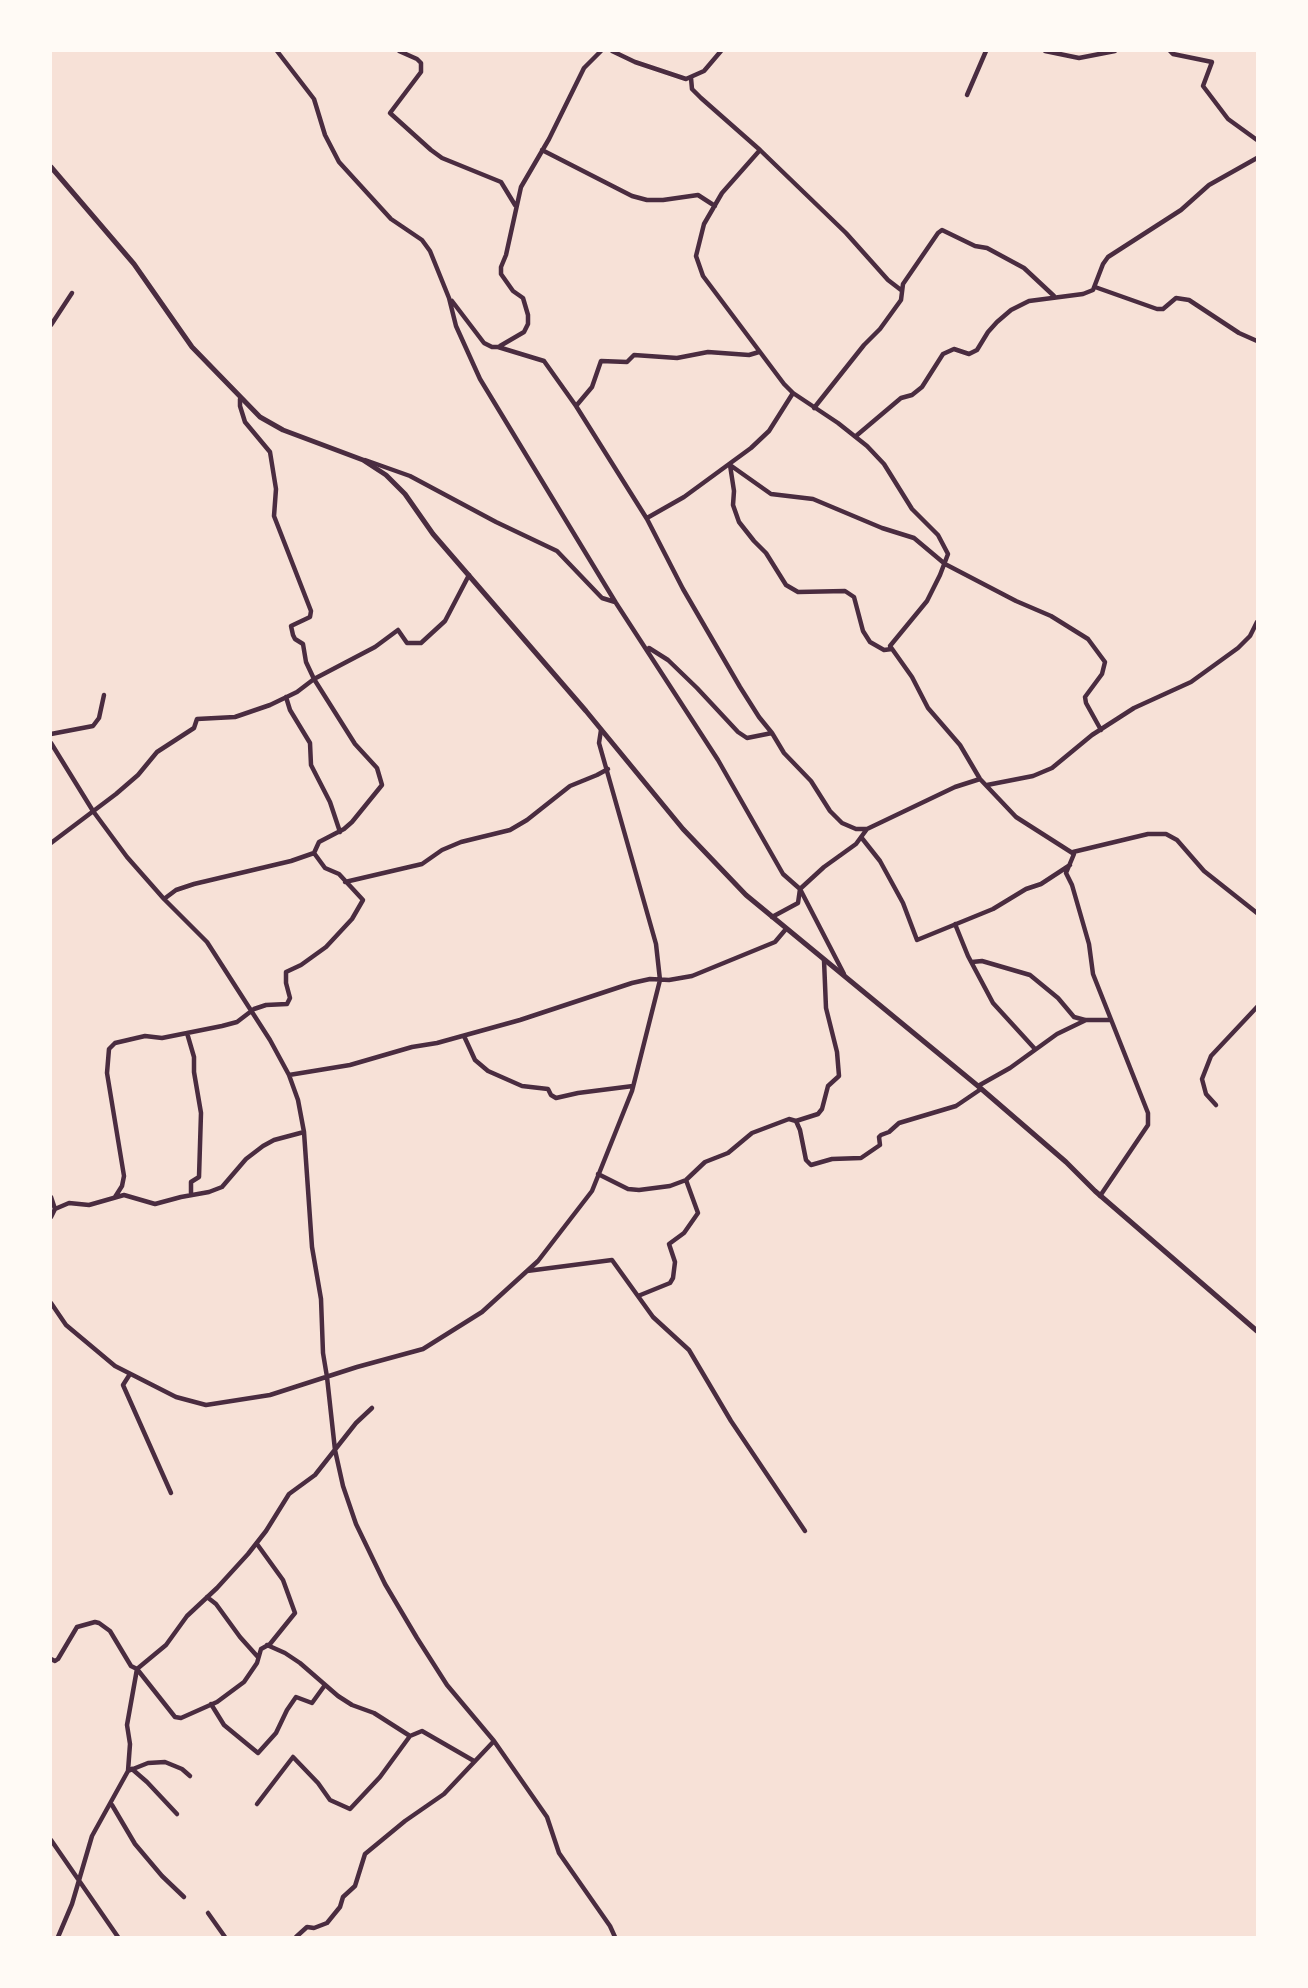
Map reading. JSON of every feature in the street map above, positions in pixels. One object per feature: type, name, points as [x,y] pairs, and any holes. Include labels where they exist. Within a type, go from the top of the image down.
[{"type":"street","points":[[277,51],[314,99],[325,135],[339,162],[391,219],[422,240],[435,262],[456,326],[480,379],[616,603],[718,760],[783,874],[800,889],[846,978]]},
{"type":"street","points":[[399,51],[417,59],[421,63],[421,72],[390,113],[431,150],[453,163],[502,182],[516,206]]},
{"type":"street","points":[[498,347],[524,332],[528,324],[523,298],[513,291],[501,274],[522,187],[584,68],[601,51]]},
{"type":"street","points":[[612,51],[679,78],[691,78],[704,71],[721,51]]},
{"type":"street","points":[[967,95],[986,51]]},
{"type":"street","points":[[1045,51],[1079,58],[1115,51]]},
{"type":"street","points":[[1170,51],[1173,54],[1212,62],[1203,86],[1228,119],[1257,140]]},
{"type":"street","points":[[691,78],[692,89],[836,223],[901,290]]},
{"type":"street","points":[[542,150],[632,196],[647,200],[698,195],[715,206]]},
{"type":"street","points":[[760,150],[722,193],[704,223],[696,260],[704,276],[759,352],[793,393],[856,436],[884,464],[912,509],[938,535],[948,554],[927,601],[890,646],[912,677],[928,708],[960,745],[980,779],[1016,817],[1073,852],[1148,835],[1166,834],[1177,840],[1204,871],[1257,913]]},
{"type":"street","points":[[856,436],[901,398],[912,396],[922,387],[948,351],[954,349],[972,353],[977,350],[988,332],[1011,310],[1029,301],[1083,294],[1094,287],[1108,257],[1181,210],[1209,185],[1257,158]]},
{"type":"street","points":[[51,167],[134,264],[192,347],[260,417],[283,430],[410,476],[557,551],[601,598],[616,603]]},
{"type":"street","points":[[814,408],[901,300],[901,290],[942,230],[975,246],[987,248],[1024,268],[1054,296]]},
{"type":"street","points":[[1094,287],[1157,309],[1163,309],[1176,298],[1189,300],[1239,333],[1257,341]]},
{"type":"street","points":[[51,325],[72,293]]},
{"type":"street","points":[[449,298],[484,343],[544,361],[576,406],[647,519],[683,589],[758,717],[784,753],[811,781],[830,811],[842,823],[856,829],[867,829]]},
{"type":"street","points":[[576,406],[592,387],[601,361],[627,362],[635,355],[677,358],[708,352],[749,355],[759,352]]},
{"type":"street","points":[[647,519],[730,464],[769,431],[793,393]]},
{"type":"street","points":[[164,900],[176,890],[185,887],[314,853],[319,842],[340,832],[365,808],[382,785],[377,768],[359,750],[313,679],[303,644],[295,639],[291,626],[312,616],[274,516],[276,489],[270,452],[245,422],[240,398]]},
{"type":"street","points":[[363,460],[386,475],[405,494],[433,534],[707,856],[772,917],[980,1087],[1066,1162],[1100,1196],[1257,1331]]},
{"type":"street","points":[[730,464],[771,494],[813,499],[882,528],[914,538],[945,564],[1051,616],[1088,639],[1105,662],[1102,674],[1085,697],[1101,730]]},
{"type":"street","points":[[730,464],[733,505],[739,522],[766,553],[786,585],[798,592],[845,591],[854,597],[858,605],[863,631],[870,642],[884,650],[892,649]]},
{"type":"street","points":[[51,843],[138,775],[157,752],[194,729],[197,719],[235,717],[286,697],[313,679],[375,647],[398,630],[407,643],[421,643],[446,621],[469,575]]},
{"type":"street","points":[[987,785],[1033,776],[1052,768],[1134,708],[1191,682],[1238,648],[1250,636],[1257,622]]},
{"type":"street","points":[[645,646],[668,660],[738,732],[747,737],[772,733]]},
{"type":"street","points":[[51,734],[93,726],[99,718],[104,695]]},
{"type":"street","points":[[286,697],[290,710],[310,743],[311,765],[330,802],[340,832]]},
{"type":"street","points":[[51,1303],[66,1325],[115,1366],[176,1397],[206,1405],[258,1398],[434,1344],[482,1312],[538,1261],[592,1191],[633,1086],[660,980],[656,944],[599,743],[601,729]]},
{"type":"street","points":[[51,743],[93,811],[127,857],[164,900],[207,942],[289,1075],[298,1100],[304,1132],[312,1247],[321,1299],[323,1353],[335,1450],[343,1486],[356,1524],[385,1584],[447,1685],[494,1741],[547,1817],[559,1853],[615,1937]]},
{"type":"street","points":[[345,882],[422,864],[442,850],[461,842],[510,830],[570,786],[608,769]]},
{"type":"street","points":[[772,917],[798,903],[800,889],[824,867],[856,844],[867,829],[955,787],[980,779]]},
{"type":"street","points":[[861,836],[880,861],[903,903],[917,940],[993,909],[1041,884],[1070,864]]},
{"type":"street","points":[[1073,852],[1074,856],[1066,873],[1086,932],[1093,974],[1148,1113],[1148,1125],[1100,1196]]},
{"type":"street","points":[[115,1197],[122,1186],[124,1176],[107,1073],[109,1049],[115,1042],[145,1036],[162,1038],[237,1022],[254,1009],[287,1004],[290,998],[286,972],[326,947],[359,910],[363,900],[339,874],[325,868],[314,853]]},
{"type":"street","points":[[955,923],[993,1003],[1035,1049]]},
{"type":"street","points":[[289,1075],[350,1066],[412,1046],[464,1036],[632,983],[692,976],[775,942],[786,929]]},
{"type":"street","points":[[598,1174],[628,1189],[670,1186],[686,1180],[705,1163],[728,1153],[752,1133],[782,1120],[796,1121],[818,1114],[828,1086],[839,1076],[837,1052],[826,1007],[824,960]]},
{"type":"street","points":[[972,962],[982,961],[1030,975],[1058,998],[1074,1017],[1111,1020]]},
{"type":"street","points":[[1216,1105],[1206,1094],[1202,1079],[1211,1056],[1257,1007]]},
{"type":"street","points":[[796,1121],[806,1160],[811,1165],[832,1159],[861,1158],[880,1145],[879,1137],[898,1123],[956,1106],[1057,1034],[1086,1020]]},
{"type":"street","points":[[187,1033],[194,1057],[201,1113],[199,1177],[191,1182],[191,1195]]},
{"type":"street","points":[[464,1036],[475,1060],[488,1071],[522,1086],[548,1089],[556,1098],[633,1086]]},
{"type":"street","points":[[51,1217],[55,1209],[69,1203],[89,1205],[124,1195],[155,1204],[209,1192],[222,1187],[246,1159],[263,1146],[274,1140],[304,1132]]},
{"type":"street","points":[[638,1296],[670,1283],[673,1278],[675,1262],[669,1244],[684,1233],[698,1213],[686,1180]]},
{"type":"street","points":[[51,1196],[55,1209]]},
{"type":"street","points":[[526,1271],[612,1260],[653,1317],[689,1350],[731,1421],[805,1531]]},
{"type":"street","points":[[130,1374],[123,1385],[171,1493]]},
{"type":"street","points":[[58,1937],[72,1904],[92,1836],[130,1770],[127,1725],[138,1670],[166,1645],[187,1616],[257,1544],[289,1494],[315,1475],[372,1408]]},
{"type":"street","points":[[257,1544],[284,1580],[295,1610],[278,1636],[257,1656]]},
{"type":"street","points":[[51,1659],[58,1659],[77,1627],[95,1622],[110,1631],[131,1666],[138,1670],[175,1717],[181,1718],[229,1695],[244,1682],[257,1663],[257,1656],[216,1604],[207,1597]]},
{"type":"street","points":[[266,1645],[293,1658],[352,1705],[374,1713],[410,1736]]},
{"type":"street","points":[[211,1704],[224,1725],[258,1754],[276,1733],[296,1697],[312,1703],[326,1685]]},
{"type":"street","points":[[257,1804],[293,1757],[330,1800],[348,1810],[351,1809],[380,1777],[410,1736],[422,1731],[474,1761]]},
{"type":"street","points":[[296,1937],[307,1927],[314,1928],[327,1923],[340,1907],[343,1897],[355,1886],[365,1854],[444,1794],[494,1741]]},
{"type":"street","points":[[130,1770],[148,1763],[164,1762],[182,1769],[190,1776]]},
{"type":"street","points":[[130,1770],[177,1814]]},
{"type":"street","points":[[111,1805],[135,1844],[184,1897]]},
{"type":"street","points":[[51,1839],[118,1937]]},
{"type":"street","points":[[208,1913],[225,1937]]}]
